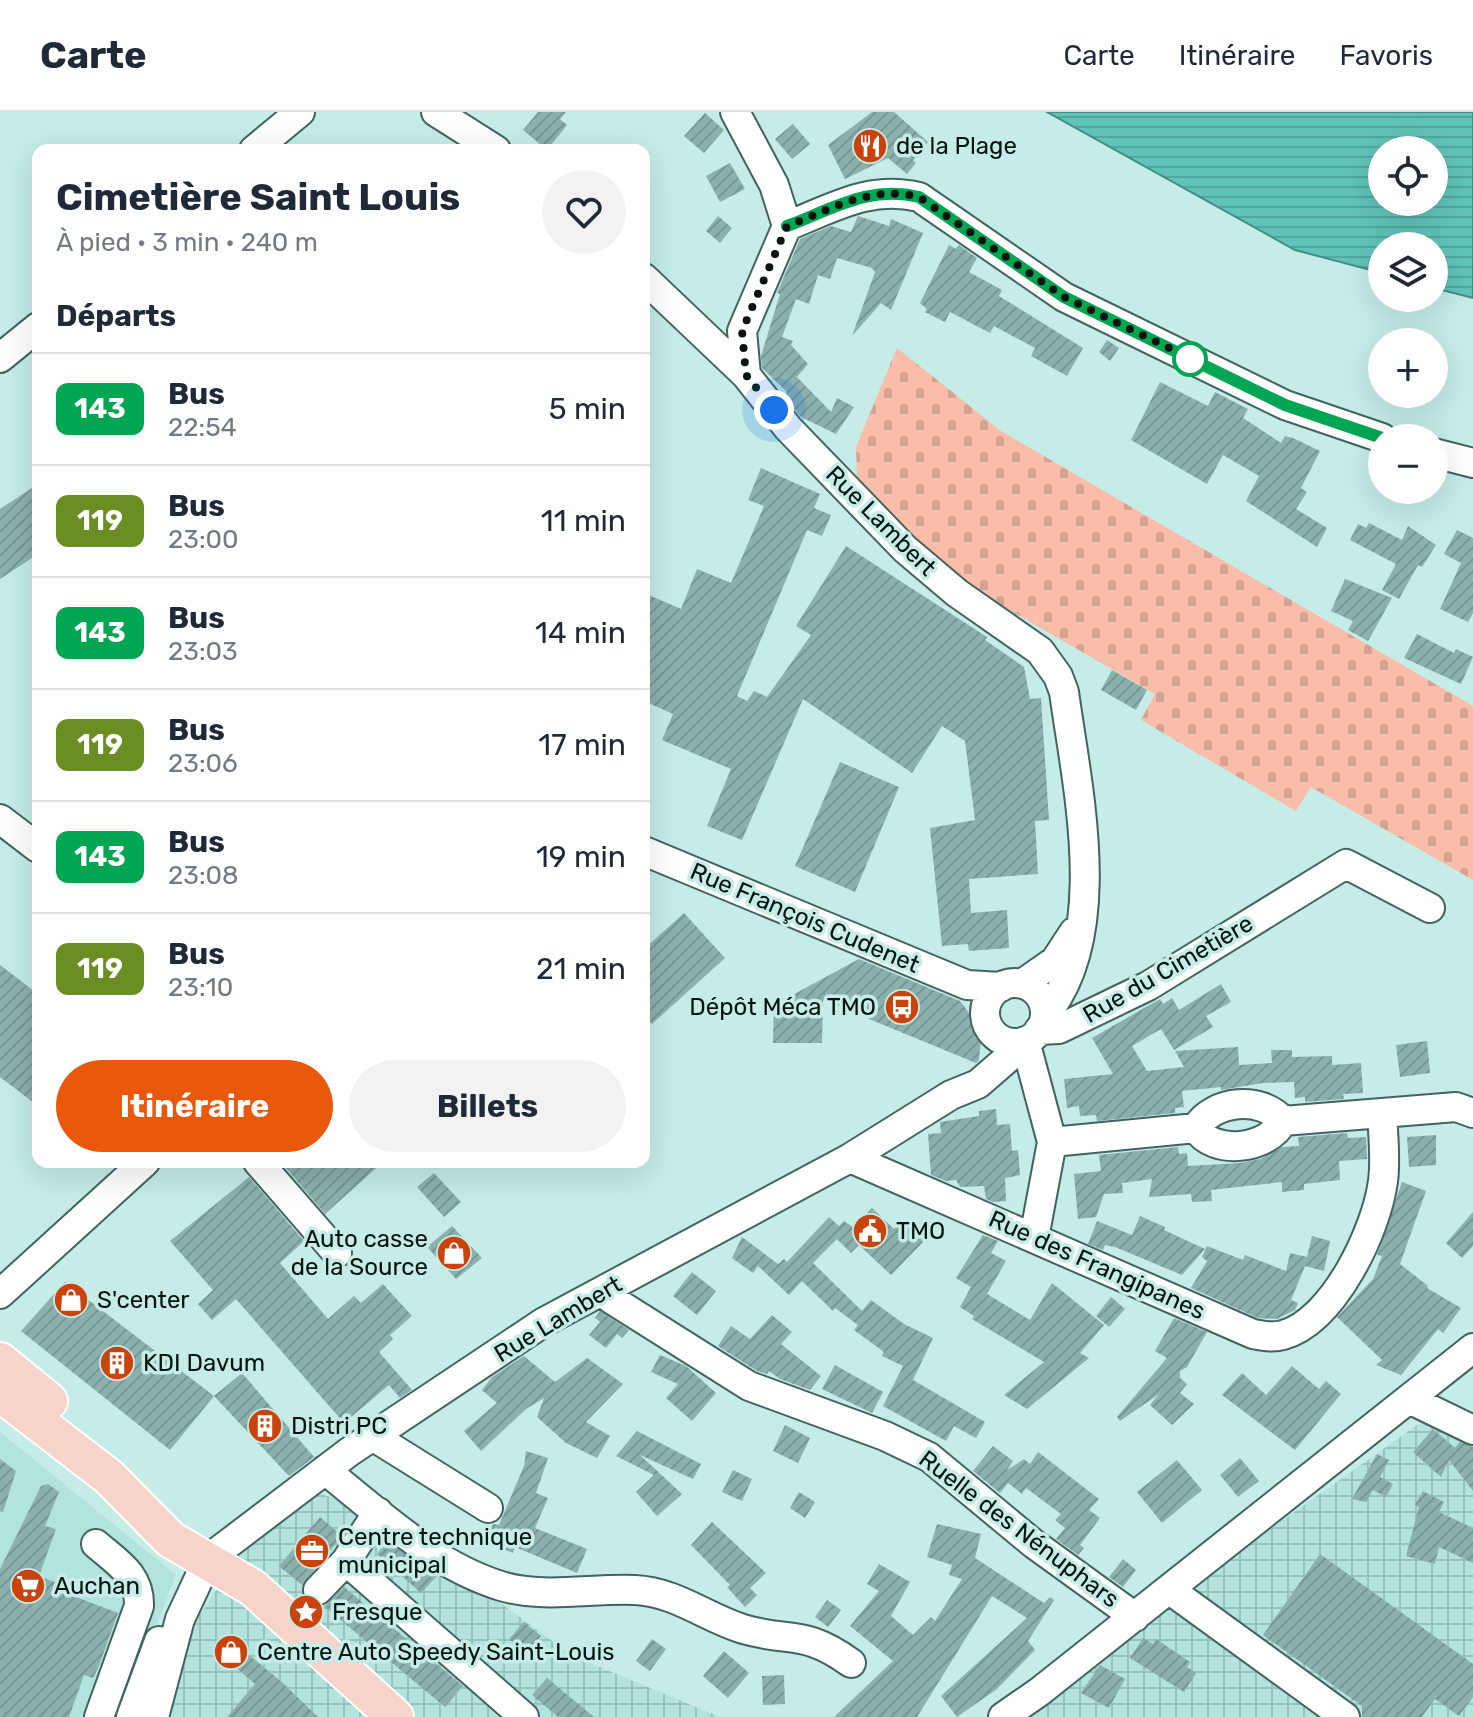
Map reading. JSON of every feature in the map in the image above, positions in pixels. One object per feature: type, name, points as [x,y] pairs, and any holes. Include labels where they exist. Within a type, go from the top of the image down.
[{"type":"main road","points":[[0,1361],[99,1441],[186,1523],[201,1571]]},
{"type":"main road","points":[[0,1393],[109,1477],[201,1571],[253,1588],[301,1635],[395,1717]]},
{"type":"street","points":[[261,144],[300,112]]},
{"type":"street","points":[[436,112],[487,144]]},
{"type":"street","points":[[735,112],[774,185],[787,226],[742,331],[746,375]]},
{"type":"street","points":[[787,226],[872,193],[895,191],[919,197],[1064,297],[1285,405],[1368,433]]},
{"type":"street","name":"Rue Lambert","points":[[131,1717],[168,1615],[201,1571],[325,1470],[544,1322],[850,1158],[951,1095],[978,1084],[1009,1057],[1017,1030],[1058,999],[1071,972],[1079,947],[1083,887],[1077,792],[1064,692],[1051,663],[1027,639],[957,593],[905,549],[788,428],[746,375],[650,284]]},
{"type":"street","points":[[0,358],[32,332]]},
{"type":"street","points":[[1448,460],[1471,471]]},
{"type":"street","points":[[0,819],[32,843]]},
{"type":"street","name":"Rue François Cudenet","points":[[650,853],[967,985],[1012,986]]},
{"type":"street","name":"Rue du Cimetière","points":[[1017,1030],[1059,1029],[1148,986],[1346,864],[1430,908]]},
{"type":"street","points":[[1017,1030],[987,1004],[1055,961],[1081,921]]},
{"type":"street","points":[[967,985],[1017,1030],[1052,1142],[1034,1238]]},
{"type":"street","points":[[1012,986],[1039,995],[1017,1030]]},
{"type":"street","points":[[1196,1128],[1202,1117],[1216,1108],[1251,1104],[1263,1106],[1283,1121],[1456,1107],[1473,1113]]},
{"type":"street","name":"Rue des Frangipanes","points":[[850,1158],[1253,1334],[1283,1335],[1298,1328],[1340,1286],[1358,1257],[1384,1179],[1382,1113]]},
{"type":"street","points":[[1196,1128],[1205,1140],[1221,1146],[1267,1139],[1283,1121]]},
{"type":"street","points":[[1052,1142],[1196,1128]]},
{"type":"street","points":[[895,1130],[898,1179]]},
{"type":"street","points":[[0,1294],[138,1168]]},
{"type":"street","points":[[263,1168],[337,1253]]},
{"type":"street","name":"Ruelle des Nénuphars","points":[[605,1290],[611,1299],[749,1386],[885,1436],[929,1457],[1034,1544],[1135,1617]]},
{"type":"street","points":[[1003,1717],[1170,1590],[1473,1348]]},
{"type":"street","points":[[1409,1399],[1473,1430]]},
{"type":"street","points":[[374,1437],[488,1508]]},
{"type":"street","points":[[325,1470],[416,1542],[458,1568],[501,1586],[540,1592],[659,1592],[744,1629],[803,1637],[824,1644],[851,1663]]},
{"type":"street","points":[[318,1590],[346,1561],[378,1512]]},
{"type":"street","points":[[96,1544],[132,1575],[140,1589],[139,1606],[99,1717]]},
{"type":"street","points":[[346,1561],[524,1717]]},
{"type":"street","points":[[156,1710],[180,1619],[201,1571]]},
{"type":"street","points":[[1170,1590],[1345,1717]]},
{"type":"shaded area","points":[[1437,1411],[1473,1427],[1473,1717],[1005,1717]]},
{"type":"shaded area","points":[[0,1432],[176,1575],[121,1717],[0,1717]]},
{"type":"shaded area","points":[[317,1493],[378,1512],[571,1655],[720,1717],[157,1717],[187,1633],[247,1545]]},
{"type":"green space","points":[[897,348],[1001,431],[1473,706],[1473,880],[1311,787],[1296,811],[1141,720],[1155,694],[933,566],[857,482],[856,447]]},
{"type":"water","points":[[1047,112],[1473,112],[1473,298],[1448,292],[1448,232],[1368,232],[1368,269],[1295,250]]},
{"type":"building","points":[[538,112],[566,112],[560,119],[567,125],[552,144],[540,144],[523,130]]},
{"type":"building","points":[[872,112],[894,112],[928,142],[913,160],[916,163],[907,174],[888,158],[845,179],[828,145]]},
{"type":"building","points":[[705,113],[724,130],[704,153],[684,136]]},
{"type":"building","points":[[793,124],[810,144],[792,159],[775,139]]},
{"type":"building","points":[[730,163],[745,189],[720,202],[706,176]]},
{"type":"building","points":[[718,216],[732,228],[720,243],[706,231]]},
{"type":"building","points":[[858,216],[889,226],[891,219],[923,233],[891,310],[881,303],[852,336],[875,272],[872,268],[837,258],[830,279],[818,275],[809,304],[796,299],[782,337],[793,341],[791,345],[808,364],[797,377],[831,412],[837,398],[854,407],[836,434],[801,417],[784,396],[787,392],[762,368],[761,356],[780,294],[777,293],[800,239],[831,226],[851,232]]},
{"type":"building","points":[[949,245],[956,249],[959,245],[977,258],[969,272],[1002,290],[999,296],[1083,348],[1067,376],[1031,356],[1035,348],[994,326],[990,333],[950,312],[945,322],[925,312],[927,309],[920,303]]},
{"type":"building","points":[[1107,340],[1119,348],[1110,361],[1099,352]]},
{"type":"building","points":[[1160,382],[1208,406],[1215,392],[1248,409],[1243,418],[1281,443],[1285,436],[1320,451],[1301,488],[1307,492],[1296,509],[1327,528],[1317,547],[1246,501],[1259,476],[1223,455],[1207,484],[1131,440]]},
{"type":"building","points":[[761,468],[820,494],[814,508],[831,515],[822,536],[807,530],[737,696],[747,701],[754,691],[767,697],[811,635],[796,626],[846,546],[987,637],[985,640],[1024,667],[1030,699],[1041,698],[1049,820],[1035,821],[1038,874],[969,879],[971,913],[1007,910],[1009,948],[969,951],[968,944],[942,946],[930,828],[975,820],[965,741],[942,726],[912,773],[803,699],[742,840],[707,826],[731,769],[662,740],[673,714],[650,704],[650,596],[681,609],[697,569],[731,583],[764,506],[748,500]]},
{"type":"building","points":[[32,488],[32,558],[0,579],[0,509]]},
{"type":"building","points":[[1369,523],[1402,540],[1408,526],[1436,545],[1422,567],[1418,565],[1399,599],[1382,590],[1396,564],[1350,540],[1358,524],[1366,528]]},
{"type":"building","points":[[1457,530],[1473,538],[1473,613],[1468,622],[1440,609],[1461,563],[1444,554]]},
{"type":"building","points":[[1345,579],[1392,598],[1368,641],[1348,630],[1353,621],[1331,611]]},
{"type":"building","points":[[1417,634],[1454,653],[1456,649],[1473,657],[1461,684],[1404,658]]},
{"type":"building","points":[[1112,670],[1147,690],[1136,710],[1101,690]]},
{"type":"building","points":[[840,762],[899,787],[855,892],[795,866]]},
{"type":"building","points":[[684,913],[725,958],[652,1024],[650,1022],[650,944]]},
{"type":"building","points":[[859,959],[960,1001],[982,1030],[979,1060],[976,1063],[823,1000],[822,1043],[773,1043],[774,1005]]},
{"type":"building","points":[[0,965],[32,989],[32,1101],[0,1077]]},
{"type":"building","points":[[1221,984],[1231,1002],[1206,1016],[1213,1027],[1174,1050],[1161,1029],[1132,1046],[1147,1071],[1184,1067],[1175,1051],[1238,1047],[1239,1065],[1272,1063],[1271,1050],[1292,1050],[1292,1057],[1332,1056],[1332,1065],[1361,1063],[1363,1093],[1343,1094],[1344,1099],[1305,1102],[1305,1097],[1295,1098],[1294,1082],[1263,1083],[1221,1090],[1221,1087],[1182,1091],[1184,1107],[1175,1108],[1175,1113],[1097,1121],[1096,1115],[1080,1116],[1079,1106],[1067,1108],[1064,1079],[1113,1074],[1092,1038],[1160,999],[1163,1004],[1172,998],[1179,1010]]},
{"type":"building","points":[[1427,1041],[1430,1073],[1400,1077],[1396,1045]]},
{"type":"building","points":[[996,1109],[997,1125],[1010,1124],[1012,1151],[1018,1150],[1020,1175],[1005,1178],[1006,1201],[993,1202],[986,1199],[984,1186],[960,1187],[956,1180],[946,1181],[931,1175],[928,1134],[941,1133],[940,1122],[979,1116],[979,1111]]},
{"type":"building","points":[[1347,1133],[1348,1138],[1366,1137],[1367,1159],[1339,1161],[1340,1180],[1304,1184],[1304,1190],[1282,1192],[1282,1182],[1211,1190],[1212,1201],[1192,1202],[1191,1194],[1149,1197],[1152,1179],[1122,1183],[1123,1193],[1104,1194],[1096,1217],[1078,1219],[1074,1174],[1101,1171],[1099,1155],[1178,1147],[1179,1154],[1187,1153],[1188,1166],[1240,1163],[1260,1159],[1282,1147],[1299,1146],[1298,1137]]},
{"type":"building","points":[[1436,1135],[1436,1165],[1409,1167],[1407,1137]]},
{"type":"building","points":[[286,1168],[376,1168],[325,1214]]},
{"type":"building","points":[[434,1173],[461,1202],[444,1217],[417,1187]]},
{"type":"building","points":[[249,1177],[304,1241],[280,1263],[328,1319],[354,1296],[361,1303],[383,1284],[412,1316],[390,1335],[393,1339],[379,1352],[412,1390],[400,1398],[389,1385],[344,1423],[236,1299],[212,1320],[198,1304],[213,1290],[170,1241]]},
{"type":"building","points":[[1402,1182],[1426,1191],[1400,1264],[1427,1288],[1461,1308],[1443,1333],[1438,1329],[1401,1375],[1376,1365],[1382,1360],[1337,1317],[1373,1279],[1382,1256],[1377,1255]]},
{"type":"building","points":[[872,1208],[894,1229],[903,1220],[925,1240],[891,1275],[859,1245],[851,1253],[837,1239],[813,1263],[862,1311],[871,1300],[904,1324],[933,1338],[913,1380],[985,1422],[976,1438],[954,1426],[946,1441],[883,1406],[903,1366],[882,1356],[884,1352],[854,1330],[858,1325],[835,1308],[833,1311],[802,1281],[789,1295],[758,1266],[753,1273],[732,1258],[742,1237],[778,1264],[784,1259],[787,1262],[829,1217],[839,1226],[844,1221],[854,1228]]},
{"type":"building","points":[[1473,1212],[1473,1246],[1462,1258],[1446,1243]]},
{"type":"building","points":[[1140,1216],[1205,1249],[1182,1275],[1115,1247],[1105,1245],[1103,1250],[1088,1244],[1097,1221],[1132,1235]]},
{"type":"building","points":[[452,1226],[482,1258],[456,1279],[427,1247]]},
{"type":"building","points":[[983,1235],[998,1241],[991,1253],[1006,1261],[987,1294],[1030,1320],[1052,1283],[1104,1325],[1080,1353],[1089,1358],[1027,1409],[1004,1395],[1044,1362],[972,1319],[974,1316],[960,1307],[971,1287],[956,1278]]},
{"type":"building","points":[[1312,1236],[1330,1241],[1324,1271],[1305,1266],[1291,1300],[1298,1303],[1295,1310],[1277,1319],[1258,1318],[1191,1288],[1207,1261],[1202,1257],[1207,1246],[1243,1260],[1245,1255],[1286,1271],[1290,1253],[1307,1257]]},
{"type":"building","points":[[692,1272],[716,1291],[697,1315],[673,1296]]},
{"type":"building","name":"KDI Davum","points":[[65,1282],[214,1396],[170,1450],[21,1331]]},
{"type":"building","points":[[1111,1297],[1125,1309],[1109,1327],[1096,1316]]},
{"type":"building","points":[[600,1311],[629,1330],[622,1338],[617,1334],[606,1348],[589,1335],[600,1322],[595,1318]]},
{"type":"building","points":[[772,1315],[792,1332],[781,1344],[821,1376],[810,1390],[780,1379],[769,1371],[767,1374],[757,1371],[718,1346],[731,1326],[750,1339]]},
{"type":"building","points":[[1174,1318],[1207,1332],[1187,1367],[1180,1371],[1180,1378],[1187,1384],[1180,1393],[1194,1404],[1172,1425],[1150,1405],[1159,1394],[1120,1421],[1117,1417],[1167,1358],[1155,1351]]},
{"type":"building","points":[[660,1355],[686,1366],[716,1393],[692,1421],[666,1398],[678,1384],[651,1372]]},
{"type":"building","points":[[524,1356],[555,1382],[587,1358],[623,1384],[586,1422],[610,1436],[597,1458],[566,1443],[537,1417],[544,1398],[526,1409],[481,1451],[464,1431],[497,1403],[482,1390],[492,1377]]},
{"type":"building","points":[[835,1365],[883,1392],[872,1413],[822,1389]]},
{"type":"building","points":[[1292,1366],[1319,1389],[1326,1381],[1341,1394],[1295,1450],[1222,1395],[1242,1373],[1266,1395]]},
{"type":"building","name":"Distri PC","points":[[242,1373],[314,1457],[289,1476],[214,1396]]},
{"type":"building","points":[[785,1425],[810,1438],[798,1463],[773,1451]]},
{"type":"building","points":[[1433,1429],[1455,1448],[1460,1442],[1473,1447],[1473,1491],[1449,1460],[1441,1477],[1413,1452]]},
{"type":"building","points":[[637,1431],[701,1464],[693,1479],[640,1455],[682,1494],[657,1516],[636,1492],[654,1475],[616,1456]]},
{"type":"building","points":[[993,1446],[1013,1461],[1007,1470],[1024,1459],[1030,1464],[1038,1452],[1099,1499],[1089,1510],[1100,1518],[1080,1545],[1084,1548],[1078,1555],[1056,1539],[1065,1528],[1055,1520],[1061,1514],[1026,1488],[1022,1494],[1008,1483],[1000,1493],[973,1471]]},
{"type":"building","points":[[526,1451],[548,1458],[536,1493],[548,1498],[535,1528],[587,1549],[577,1573],[515,1547],[513,1553],[486,1542],[493,1524],[499,1525],[524,1466]]},
{"type":"building","points":[[1377,1454],[1389,1460],[1380,1477],[1393,1484],[1386,1497],[1373,1490],[1366,1502],[1352,1499]]},
{"type":"building","points":[[1240,1458],[1259,1481],[1238,1497],[1220,1475]]},
{"type":"building","points":[[0,1459],[16,1471],[3,1512],[0,1511]]},
{"type":"building","points":[[1177,1460],[1202,1490],[1162,1523],[1137,1492]]},
{"type":"building","points":[[733,1470],[752,1479],[742,1501],[722,1492]]},
{"type":"building","name":"Auchan","points":[[48,1484],[59,1492],[45,1526],[56,1529],[39,1576],[57,1583],[55,1589],[118,1613],[98,1668],[93,1678],[84,1675],[69,1717],[0,1717],[0,1569],[41,1486]]},
{"type":"building","points":[[1423,1491],[1444,1502],[1439,1512],[1473,1528],[1473,1563],[1439,1547],[1435,1564],[1406,1556],[1419,1507],[1415,1505]]},
{"type":"building","points":[[799,1492],[815,1502],[805,1518],[790,1508]]},
{"type":"building","points":[[320,1517],[342,1536],[302,1585],[279,1566]]},
{"type":"building","points":[[712,1522],[766,1573],[750,1588],[757,1595],[745,1607],[727,1587],[730,1585],[691,1545]]},
{"type":"building","points":[[937,1524],[981,1534],[975,1558],[1044,1603],[1050,1597],[1054,1600],[1028,1641],[1035,1650],[997,1689],[957,1717],[941,1696],[1027,1618],[992,1596],[917,1717],[834,1717],[893,1661],[850,1626],[879,1591],[867,1584],[879,1564],[910,1582],[891,1616],[913,1635],[931,1617],[935,1621],[962,1579],[949,1575],[952,1565],[927,1557]]},
{"type":"building","points":[[388,1542],[437,1576],[421,1593],[377,1554]]},
{"type":"building","points":[[1320,1554],[1473,1664],[1473,1697],[1459,1716],[1435,1699],[1422,1717],[1362,1717],[1362,1706],[1263,1635]]},
{"type":"building","points":[[1123,1559],[1136,1570],[1123,1587],[1109,1577]]},
{"type":"building","points":[[344,1587],[463,1686],[445,1707],[324,1606]]},
{"type":"building","points":[[827,1600],[841,1610],[828,1627],[815,1617]]},
{"type":"building","points":[[524,1622],[541,1636],[526,1654],[509,1639]]},
{"type":"building","points":[[1143,1638],[1153,1644],[1156,1639],[1190,1662],[1187,1667],[1196,1673],[1184,1692],[1130,1658]]},
{"type":"building","points":[[652,1639],[666,1649],[650,1671],[636,1661]]},
{"type":"building","points":[[237,1645],[318,1717],[227,1717],[255,1684],[225,1658]]},
{"type":"building","points":[[724,1651],[749,1673],[728,1698],[703,1676]]},
{"type":"building","points":[[1100,1665],[1125,1679],[1109,1708],[1081,1693]]},
{"type":"building","points":[[784,1675],[785,1704],[763,1705],[762,1676]]},
{"type":"building","points":[[547,1678],[594,1717],[558,1717],[532,1695]]},
{"type":"bus line","name":"143","points":[[787,226],[872,193],[895,191],[919,197],[1064,297],[1285,405],[1368,434]]},
{"type":"place","name":"de la Plage","points":[[870,146]]},
{"type":"place","name":"Dépôt Méca TMO","points":[[902,1007]]},
{"type":"place","name":"TMO","points":[[870,1231]]},
{"type":"place","name":"Auto casse de la Source","points":[[454,1253]]},
{"type":"place","name":"S'center","points":[[71,1300]]},
{"type":"place","name":"KDI Davum","points":[[117,1363]]},
{"type":"place","name":"Distri PC","points":[[265,1426]]},
{"type":"place","name":"Centre technique municipal","points":[[312,1551]]},
{"type":"place","name":"Auchan","points":[[28,1586]]},
{"type":"place","name":"Fresque","points":[[306,1612]]},
{"type":"place","name":"Centre Auto Speedy Saint-Louis","points":[[231,1652]]},
{"type":"route","points":[[774,410],[746,375],[742,331],[787,226],[872,193],[895,191],[919,197],[1064,297],[1202,364],[1190,359]]}]
